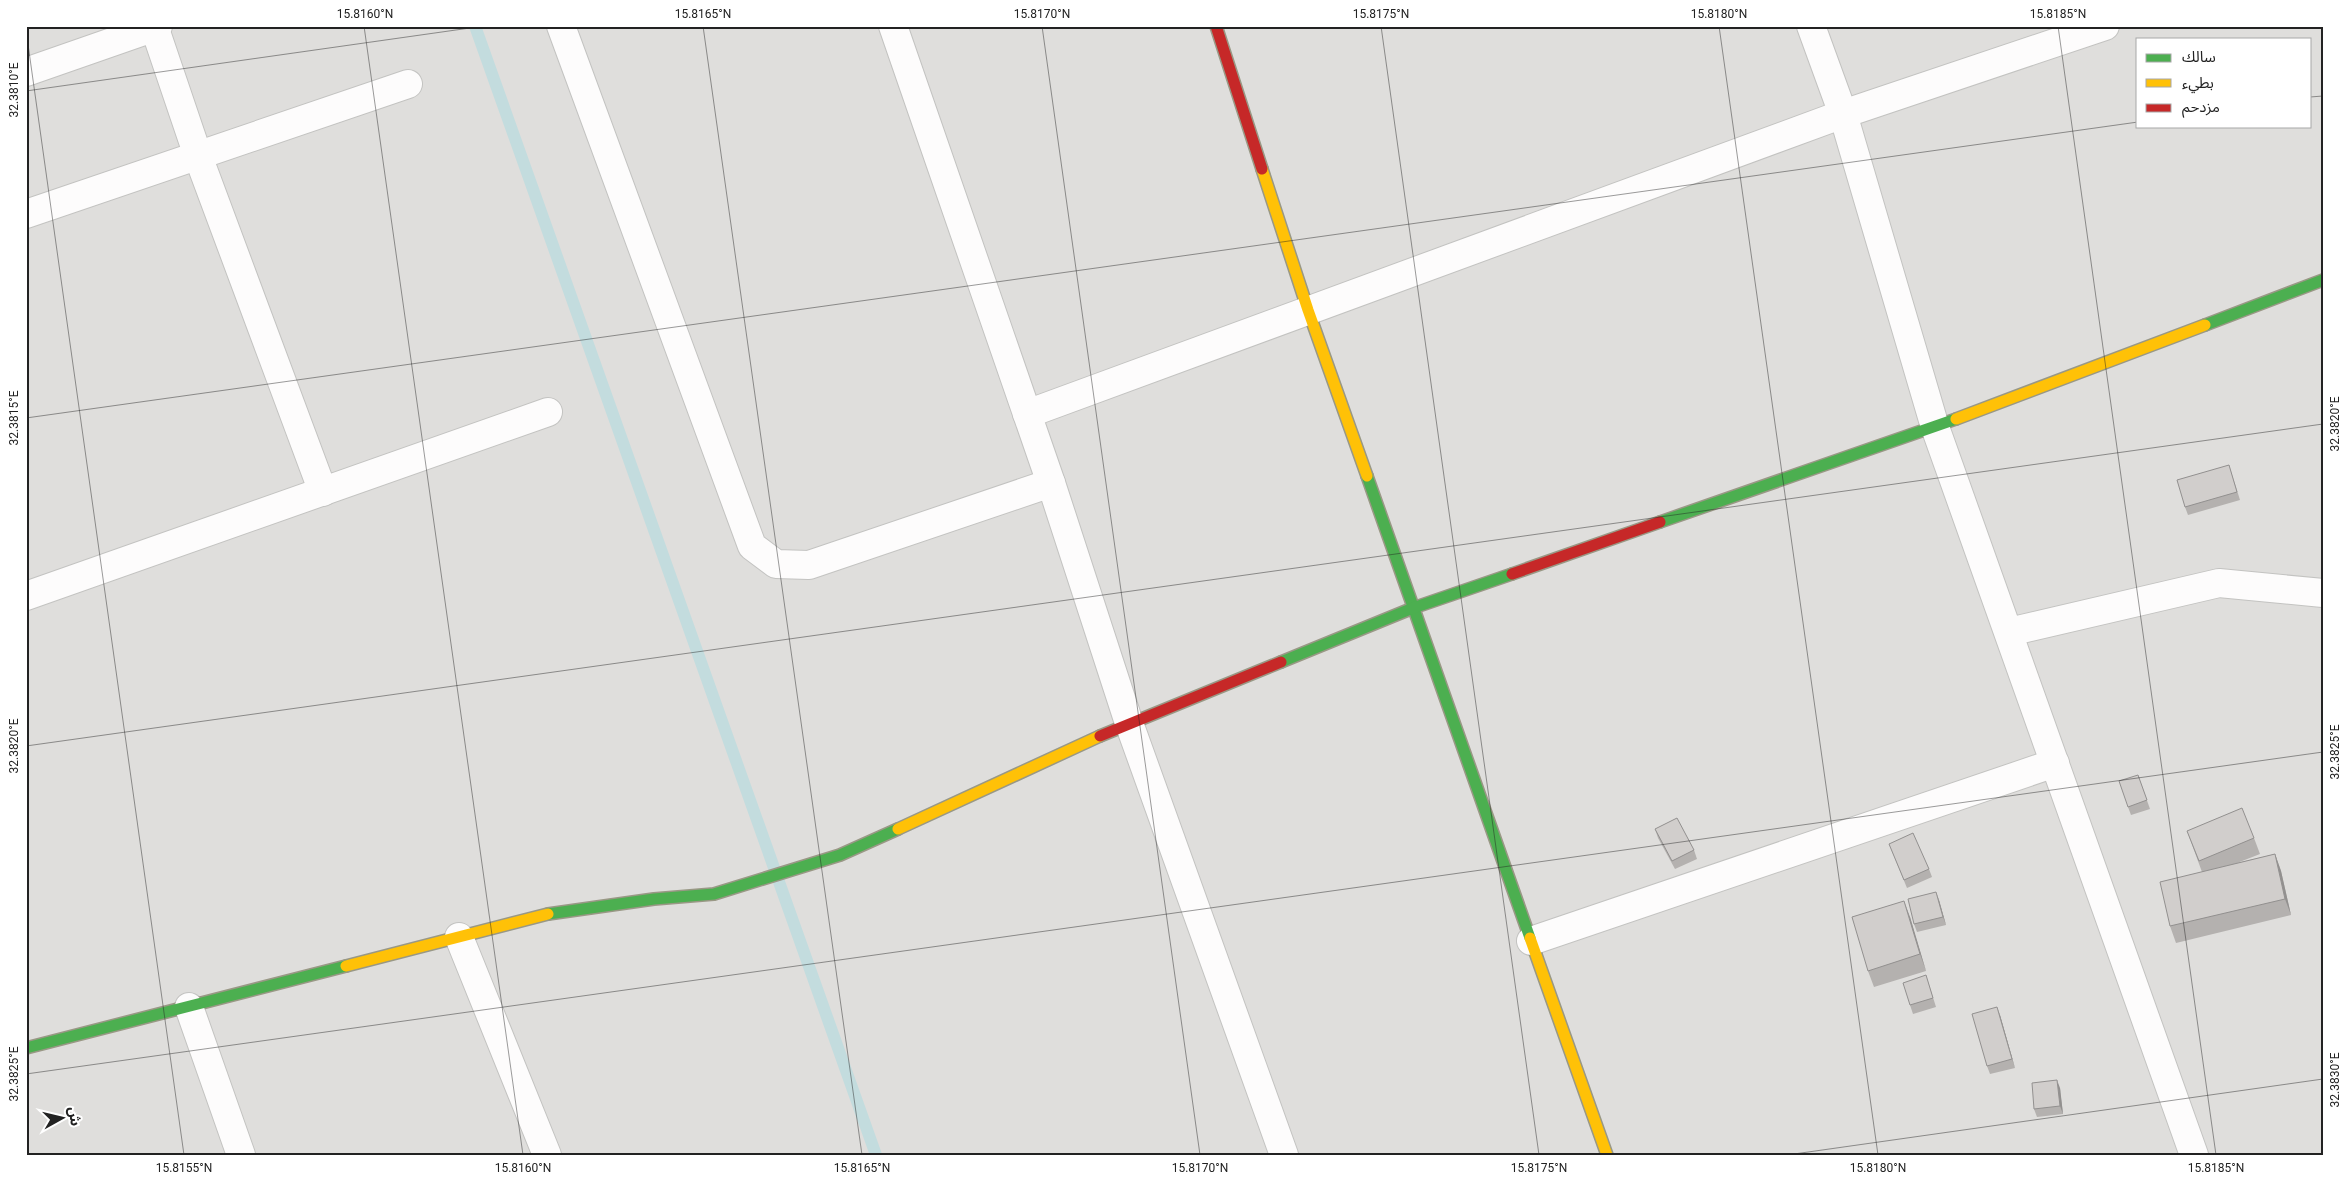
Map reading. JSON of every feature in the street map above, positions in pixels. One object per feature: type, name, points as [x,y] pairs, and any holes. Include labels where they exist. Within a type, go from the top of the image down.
[{"type":"street","points":[[562,26],[752,546],[776,564],[809,565],[1051,483]]},
{"type":"street","points":[[893,26],[1051,483],[1129,723],[1284,1155]]},
{"type":"street","points":[[1216,26],[1308,310],[1607,1155]]},
{"type":"street","points":[[1811,26],[1843,114],[1935,427],[2194,1155]]},
{"type":"street","points":[[1027,414],[1843,114],[2105,26]]},
{"type":"street","points":[[26,72],[156,27],[198,156],[323,492]]},
{"type":"street","points":[[26,214],[408,84]]},
{"type":"street","points":[[26,1048],[559,912],[654,899],[714,894],[840,855],[1129,723],[1414,608],[1935,427],[2323,280]]},
{"type":"street","points":[[26,596],[548,412]]},
{"type":"street","points":[[2009,632],[2219,583],[2323,593]]},
{"type":"street","points":[[1532,941],[2055,763]]},
{"type":"street","points":[[459,937],[547,1155]]},
{"type":"street","points":[[189,1007],[241,1155]]},
{"type":"shaded area","points":[[26,26],[2323,26],[2323,1155],[26,1155]]},
{"type":"building","points":[[2229,465],[2237,492],[2185,507],[2177,480]]},
{"type":"building","points":[[2138,775],[2147,800],[2128,807],[2119,781]]},
{"type":"building","points":[[2242,808],[2254,838],[2199,861],[2187,831]]},
{"type":"building","points":[[1677,818],[1694,850],[1672,861],[1655,829]]},
{"type":"building","points":[[1913,833],[1929,869],[1904,880],[1889,844]]},
{"type":"building","points":[[2275,854],[2285,899],[2170,926],[2160,882]]},
{"type":"building","points":[[1936,892],[1943,917],[1914,924],[1908,899]]},
{"type":"building","points":[[1904,901],[1920,954],[1868,971],[1852,917]]},
{"type":"building","points":[[1926,975],[1933,998],[1910,1005],[1903,983]]},
{"type":"building","points":[[1997,1007],[2012,1059],[1987,1066],[1972,1014]]},
{"type":"building","points":[[2057,1080],[2060,1106],[2034,1109],[2032,1083]]},
{"type":"waterway","points":[[475,26],[876,1155]]},
{"type":"traffic: fast","points":[[2205,325],[2323,280]]},
{"type":"traffic: fast","points":[[1660,522],[1956,419]]},
{"type":"traffic: fast","points":[[1367,476],[1530,938]]},
{"type":"traffic: fast","points":[[1281,662],[1413,608],[1512,574]]},
{"type":"traffic: fast","points":[[548,914],[654,899],[714,894],[840,855],[898,829]]},
{"type":"traffic: fast","points":[[26,1048],[346,966]]},
{"type":"traffic: slow","points":[[1262,169],[1308,310],[1367,476]]},
{"type":"traffic: slow","points":[[1956,419],[2205,325]]},
{"type":"traffic: slow","points":[[898,829],[1100,736]]},
{"type":"traffic: slow","points":[[346,966],[548,914]]},
{"type":"traffic: slow","points":[[1530,938],[1607,1155]]},
{"type":"traffic: jam","points":[[1216,26],[1262,169]]},
{"type":"traffic: jam","points":[[1512,574],[1660,522]]},
{"type":"traffic: jam","points":[[1100,736],[1281,662]]}]
